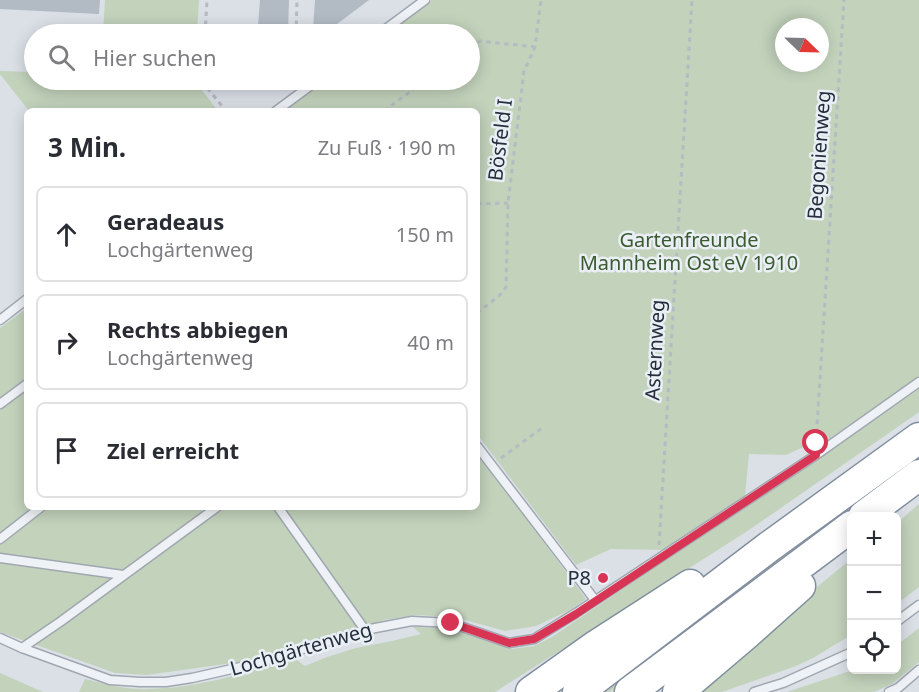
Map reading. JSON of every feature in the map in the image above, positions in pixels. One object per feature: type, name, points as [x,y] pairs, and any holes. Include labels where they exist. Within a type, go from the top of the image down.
[{"type":"highway","points":[[578,692],[770,546],[919,438]]},
{"type":"highway","points":[[869,512],[915,478]]},
{"type":"highway","points":[[887,512],[915,478]]},
{"type":"highway","points":[[630,692],[847,530]]},
{"type":"highway","points":[[531,692],[632,622],[734,556],[770,546]]},
{"type":"highway","points":[[678,692],[847,547]]},
{"type":"lane","points":[[393,24],[425,0]]},
{"type":"lane","points":[[280,108],[304,90]]},
{"type":"lane","points":[[0,320],[24,301]]},
{"type":"lane","name":"Lochgärtenweg","points":[[0,638],[21,648],[110,680],[140,682],[166,682],[192,678],[254,664],[365,630],[412,621],[451,623],[509,643],[534,639],[816,455],[919,382]]},
{"type":"lane","points":[[0,404],[24,386]]},
{"type":"lane","points":[[480,450],[595,600]]},
{"type":"lane","points":[[0,539],[37,510]]},
{"type":"lane","points":[[21,648],[213,510]]},
{"type":"lane","points":[[280,510],[365,630]]},
{"type":"lane","points":[[0,558],[123,575]]},
{"type":"lane","points":[[900,620],[919,605]]},
{"type":"lane","points":[[754,692],[783,683],[847,653]]},
{"type":"lane","points":[[889,692],[898,688],[919,670]]},
{"type":"path","points":[[206,24],[207,0]]},
{"type":"path","points":[[296,24],[297,0]]},
{"type":"path","name":"Bösfeld I","points":[[480,311],[500,296],[506,287],[508,203],[524,70],[535,47],[541,0]]},
{"type":"path","name":"Asternweg","points":[[659,559],[692,0]]},
{"type":"path","name":"Begonienweg","points":[[816,455],[844,0]]},
{"type":"path","points":[[480,41],[535,47]]},
{"type":"path","points":[[210,90],[224,108]]},
{"type":"path","points":[[388,108],[412,90]]},
{"type":"path","points":[[480,204],[508,203]]},
{"type":"path","points":[[492,465],[542,428]]},
{"type":"green space","points":[[105,0],[199,0],[198,24],[104,24]]},
{"type":"green space","name":"Gartenfreunde Mannheim Ost eV 1910","points":[[432,0],[919,0],[919,376],[823,443],[812,443],[786,455],[749,454],[745,496],[664,550],[611,549],[576,565],[480,438],[480,108],[288,108],[312,90],[480,90],[480,24],[400,24]]},
{"type":"green space","points":[[0,71],[24,72],[24,90],[202,90],[216,108],[27,108]]},
{"type":"green space","points":[[24,310],[24,510],[202,510],[209,518],[220,510],[480,510],[480,457],[586,599],[570,610],[536,626],[505,631],[454,617],[416,615],[384,620],[254,660],[147,675],[115,673],[0,632],[0,328]]},
{"type":"green space","points":[[919,389],[919,412],[749,530],[495,692],[79,692],[85,679],[129,688],[163,688],[220,679],[293,657],[305,666],[356,648],[421,634],[413,627],[462,632],[512,649],[534,646],[552,637]]},
{"type":"green space","points":[[919,452],[919,462],[852,512],[847,512],[847,516],[610,692],[597,692]]},
{"type":"green space","points":[[919,504],[919,587],[901,601],[901,566],[901,520]]},
{"type":"green space","points":[[847,562],[847,637],[796,666],[722,692],[694,692]]},
{"type":"green space","points":[[919,628],[919,662],[892,684],[874,692],[787,692],[847,672],[847,674],[901,674],[901,642]]},
{"type":"green space","points":[[0,673],[43,692],[0,692]]},
{"type":"building","points":[[0,0],[100,0],[99,14],[0,9]]},
{"type":"building","points":[[260,0],[289,0],[288,24],[258,24]]},
{"type":"building","points":[[315,0],[369,0],[337,24],[313,24]]},
{"type":"place","name":"P8","points":[[603,578]]},
{"type":"route","points":[[451,623],[509,643],[534,639],[576,614],[816,455],[816,443]]}]
